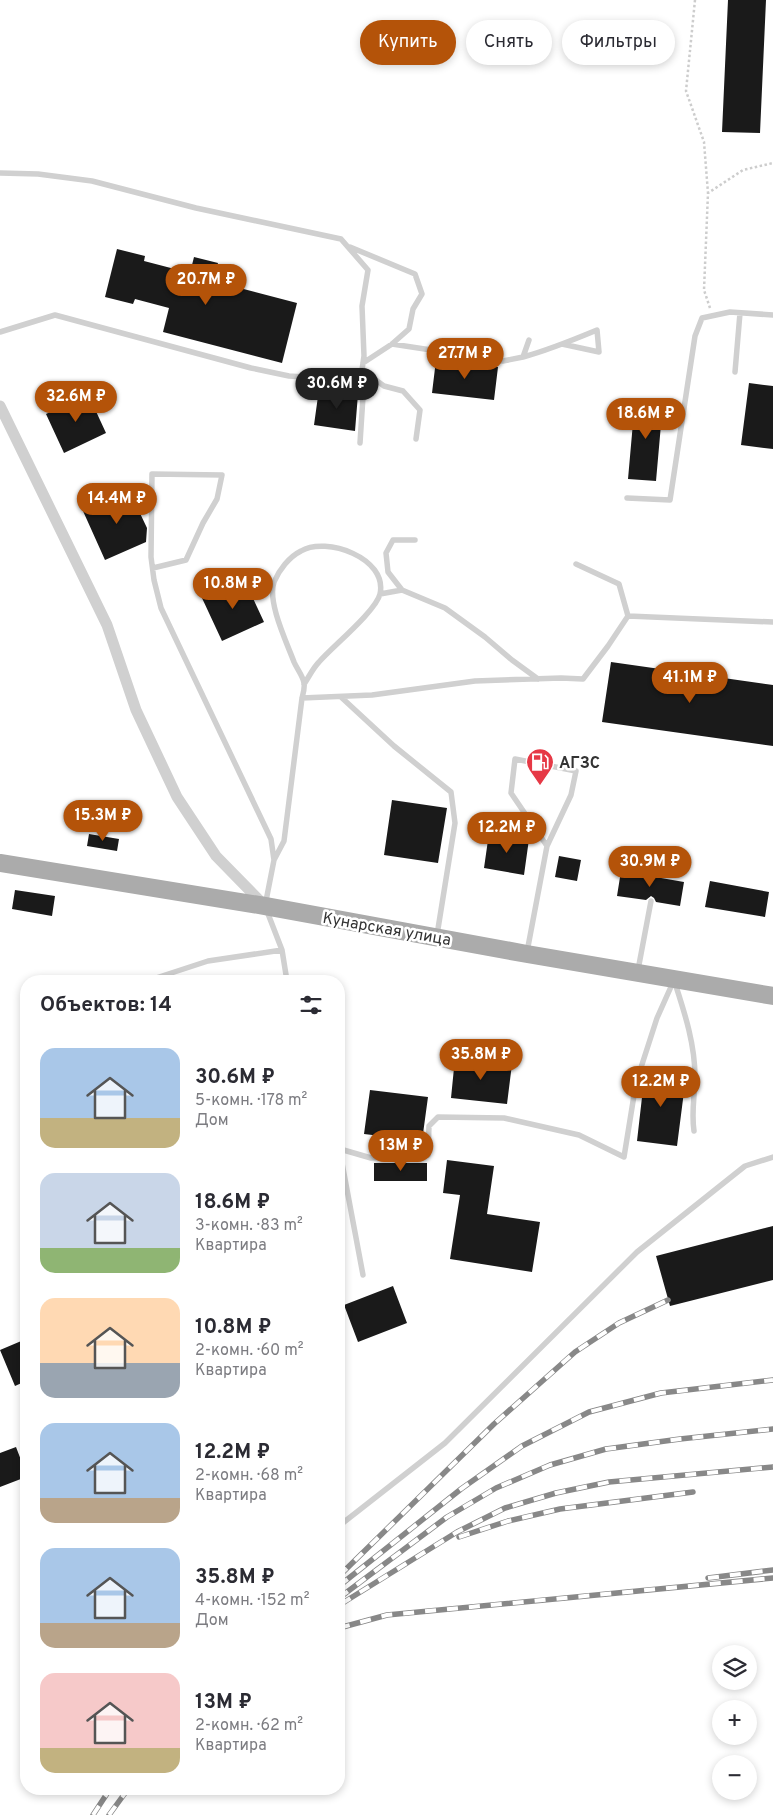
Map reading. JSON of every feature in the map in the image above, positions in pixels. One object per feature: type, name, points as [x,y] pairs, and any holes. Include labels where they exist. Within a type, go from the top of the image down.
[{"type":"main road","name":"Кунарская улица","points":[[0,863],[265,906],[674,980],[773,995]]},
{"type":"street","points":[[0,406],[107,625],[136,710],[177,797],[216,856],[265,906]]},
{"type":"lane","points":[[0,173],[38,174],[92,181],[196,208],[341,239],[368,270],[362,306],[364,356],[362,370],[364,381],[360,443]]},
{"type":"lane","points":[[346,245],[415,274],[422,294],[413,309],[409,329],[392,344],[363,363]]},
{"type":"lane","points":[[626,498],[670,500],[695,336],[702,318],[730,312],[773,315]]},
{"type":"lane","points":[[735,372],[740,313]]},
{"type":"lane","points":[[0,332],[55,315],[251,368],[289,376],[364,381]]},
{"type":"lane","points":[[392,344],[503,361],[523,357],[597,330],[599,352],[562,344]]},
{"type":"lane","points":[[523,357],[529,340]]},
{"type":"lane","points":[[362,370],[384,386],[403,391],[420,410],[416,438]]},
{"type":"lane","points":[[153,568],[186,560],[203,523],[217,499],[222,475],[152,474],[151,557],[153,568],[161,608],[271,839],[274,860]]},
{"type":"lane","points":[[415,540],[394,540],[386,553],[388,572],[402,590],[445,608],[538,679]]},
{"type":"lane","points":[[286,975],[282,950],[265,906],[274,860],[284,841],[304,684],[318,662],[372,607],[380,594],[380,579],[373,567],[358,555],[336,548],[320,546],[302,550],[281,569],[273,584],[273,597],[277,617],[304,684]]},
{"type":"lane","points":[[302,698],[372,695],[475,681],[582,679],[608,646],[628,616],[619,584],[576,564]]},
{"type":"lane","points":[[380,579],[388,572]]},
{"type":"lane","points":[[380,594],[402,590]]},
{"type":"lane","points":[[628,616],[773,622]]},
{"type":"lane","points":[[341,697],[394,746],[451,792],[456,823],[437,937]]},
{"type":"lane","points":[[526,954],[547,846],[571,795],[576,771],[515,759],[511,792],[547,846]]},
{"type":"lane","points":[[637,973],[651,901]]},
{"type":"lane","points":[[164,975],[208,961],[282,950]]},
{"type":"lane","points":[[674,980],[690,1030],[695,1076],[691,1114],[694,1131]]},
{"type":"lane","points":[[345,1150],[371,1158],[428,1156],[429,1126],[438,1117],[504,1118],[579,1134],[624,1157],[636,1083],[656,1018],[674,980]]},
{"type":"lane","points":[[345,1521],[444,1443],[637,1252],[745,1166],[773,1157]]},
{"type":"lane","points":[[345,1180],[363,1275]]},
{"type":"path","points":[[695,0],[686,91],[704,142],[708,193],[704,290],[712,316]]},
{"type":"path","points":[[708,193],[743,170],[773,163]]},
{"type":"building","points":[[728,0],[766,0],[760,133],[722,132]]},
{"type":"building","points":[[117,249],[145,256],[144,261],[190,273],[194,257],[218,263],[213,281],[297,303],[282,363],[163,332],[169,308],[135,299],[133,304],[105,297]]},
{"type":"building","points":[[436,360],[498,367],[494,400],[432,393]]},
{"type":"building","points":[[749,383],[773,386],[773,449],[741,445]]},
{"type":"building","points":[[319,389],[358,394],[355,431],[314,425]]},
{"type":"building","points":[[88,394],[106,433],[64,453],[46,414]]},
{"type":"building","points":[[635,400],[663,402],[656,481],[628,479]]},
{"type":"building","points":[[129,490],[147,528],[146,542],[105,560],[83,511]]},
{"type":"building","points":[[244,579],[264,622],[222,641],[202,598]]},
{"type":"building","points":[[611,662],[773,685],[773,746],[602,722]]},
{"type":"building","points":[[392,800],[447,808],[438,863],[384,855]]},
{"type":"building","points":[[489,833],[529,839],[524,875],[484,868]]},
{"type":"building","points":[[89,834],[119,839],[117,851],[87,846]]},
{"type":"building","points":[[559,856],[581,860],[577,881],[555,877]]},
{"type":"building","points":[[621,871],[684,882],[680,906],[656,902],[651,896],[646,900],[617,896]]},
{"type":"building","points":[[710,881],[769,892],[765,917],[705,907]]},
{"type":"building","points":[[15,890],[55,896],[52,916],[12,909]]},
{"type":"building","points":[[455,1058],[512,1064],[507,1104],[451,1098]]},
{"type":"building","points":[[645,1071],[686,1076],[677,1146],[637,1141]]},
{"type":"building","points":[[370,1090],[428,1097],[422,1141],[364,1134]]},
{"type":"building","points":[[447,1160],[494,1166],[487,1214],[540,1222],[532,1272],[450,1259],[460,1195],[443,1193]]},
{"type":"building","points":[[374,1163],[427,1163],[427,1181],[374,1181]]},
{"type":"building","points":[[773,1226],[773,1280],[670,1306],[656,1256]]},
{"type":"building","points":[[393,1286],[407,1323],[358,1342],[345,1305]]},
{"type":"building","points":[[20,1342],[20,1384],[15,1386],[0,1350]]},
{"type":"building","points":[[16,1447],[20,1457],[20,1479],[0,1487],[0,1453]]},
{"type":"railway","points":[[345,1570],[494,1424],[575,1352],[619,1323],[668,1300]]},
{"type":"railway","points":[[345,1581],[461,1489],[522,1446],[589,1412],[661,1393],[773,1380]]},
{"type":"railway","points":[[345,1594],[447,1517],[496,1488],[550,1465],[606,1449],[773,1429]]},
{"type":"railway","points":[[345,1602],[457,1532],[505,1508],[556,1493],[609,1482],[773,1467]]},
{"type":"railway","points":[[459,1537],[508,1521],[560,1509],[693,1492]]},
{"type":"railway","points":[[708,1578],[773,1570]]},
{"type":"railway","points":[[345,1626],[387,1615],[773,1578]]},
{"type":"railway","points":[[93,1815],[106,1795]]},
{"type":"railway","points":[[109,1815],[124,1795]]},
{"type":"place","name":"АГЗС","points":[[540,786]]}]
